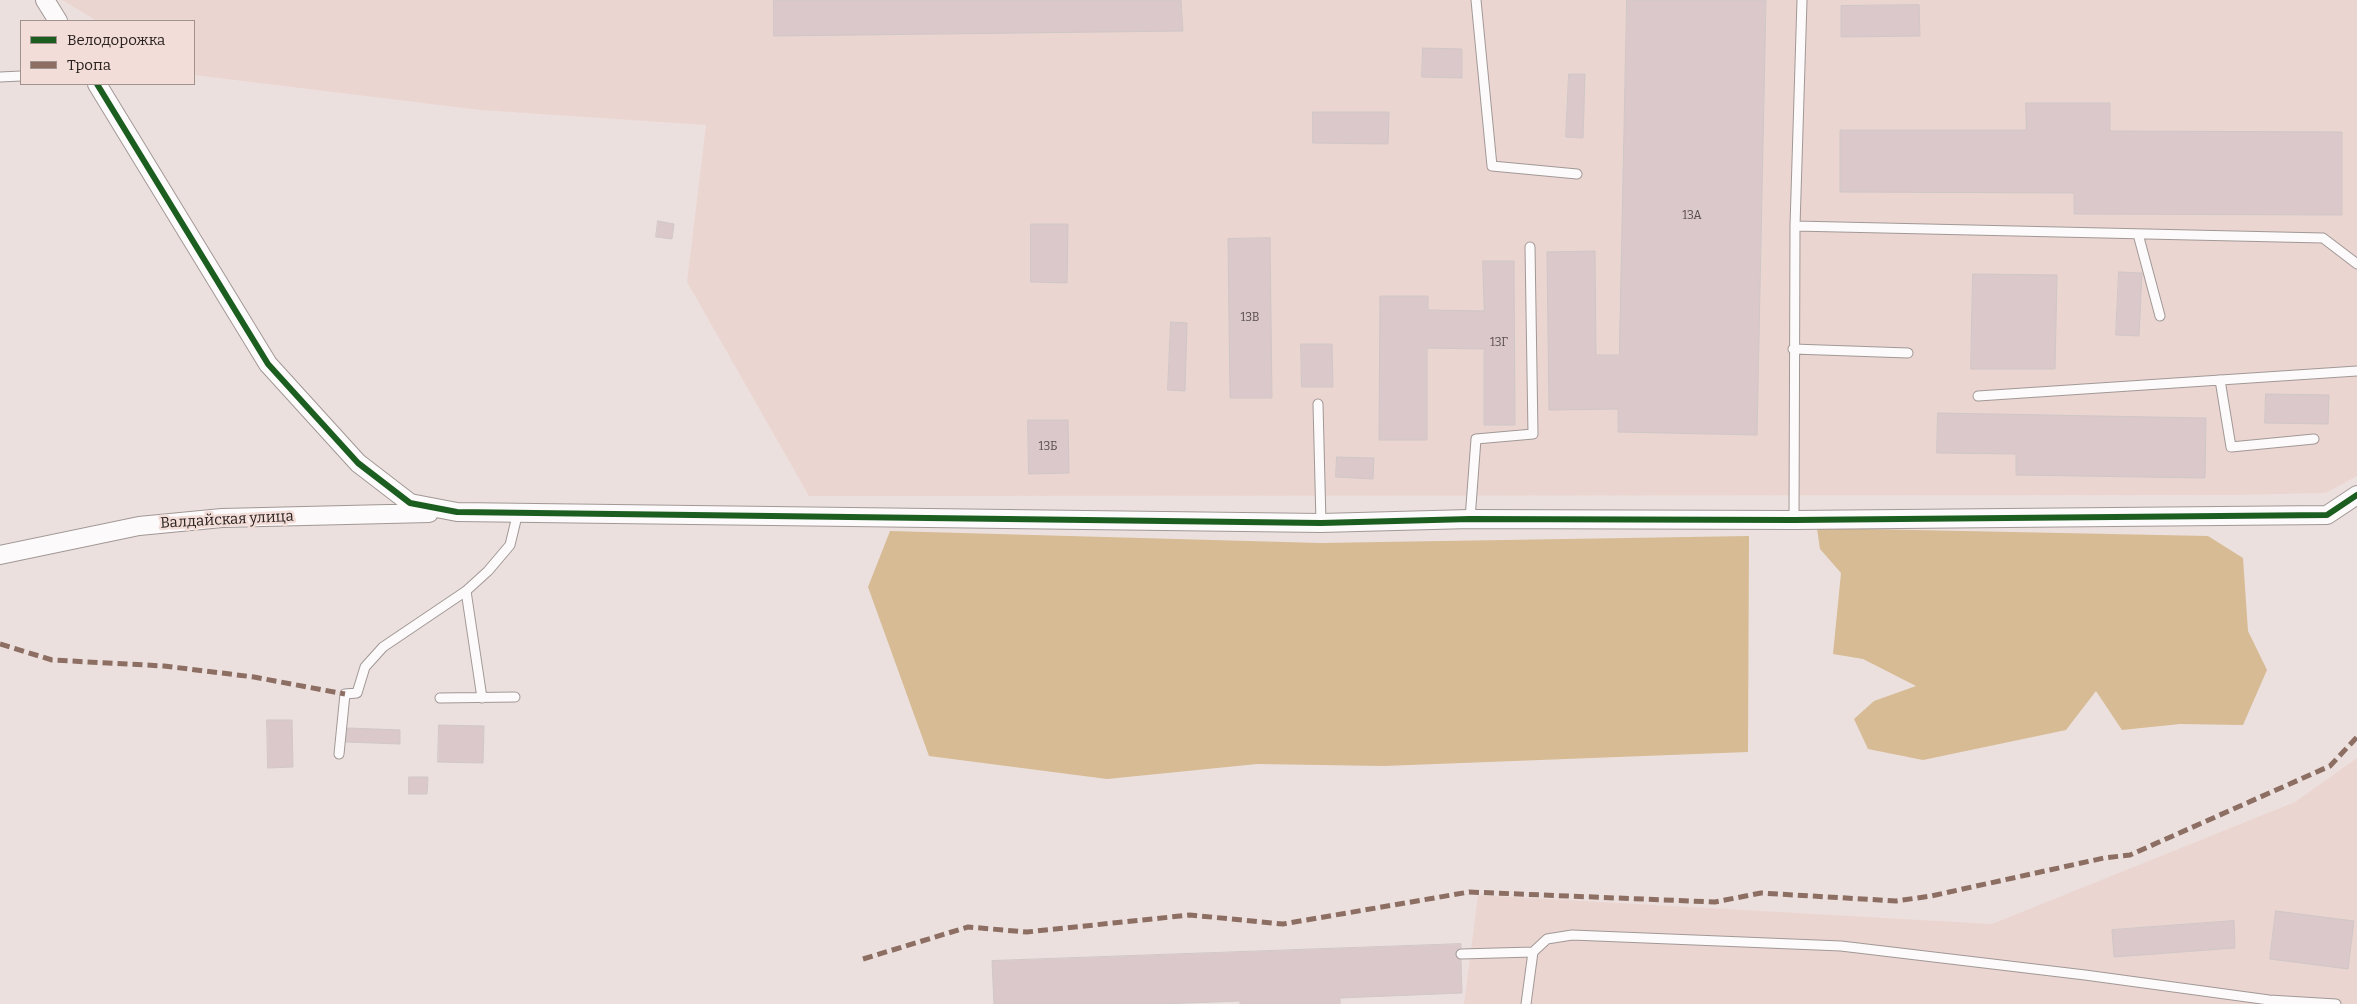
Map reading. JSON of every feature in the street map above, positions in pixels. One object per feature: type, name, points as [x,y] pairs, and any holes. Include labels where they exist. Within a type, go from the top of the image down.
[{"type":"street","points":[[45,0],[57,20]]},
{"type":"street","points":[[98,85],[268,364],[358,463],[410,503],[457,512],[1322,523],[1470,519],[1794,520],[2327,515],[2357,495]]},
{"type":"street","name":"Валдайская улица","points":[[0,555],[139,526],[222,518],[457,512]]},
{"type":"lane","points":[[1476,0],[1492,166],[1577,174]]},
{"type":"lane","points":[[1794,520],[1793,349],[1802,0]]},
{"type":"lane","points":[[0,77],[20,76]]},
{"type":"lane","points":[[1795,226],[2323,238],[2357,264]]},
{"type":"lane","points":[[2138,234],[2160,316]]},
{"type":"lane","points":[[1470,519],[1476,439],[1533,434],[1530,247]]},
{"type":"lane","points":[[1793,349],[1908,353]]},
{"type":"lane","points":[[1978,396],[2357,371]]},
{"type":"lane","points":[[2220,380],[2231,447],[2314,439]]},
{"type":"lane","points":[[1318,404],[1322,523]]},
{"type":"lane","points":[[339,754],[345,694],[356,693],[366,667],[383,647],[466,591],[488,571],[510,544],[518,512]]},
{"type":"lane","points":[[466,591],[482,698]]},
{"type":"lane","points":[[440,698],[515,697]]},
{"type":"lane","points":[[1461,954],[1533,952],[1548,939],[1572,935],[1841,946],[2085,974],[2269,1000],[2336,1004]]},
{"type":"lane","points":[[1526,1004],[1533,952]]},
{"type":"shaded area","points":[[62,0],[2357,0],[2357,476],[2326,493],[2236,495],[809,496],[687,282],[706,125],[480,110],[195,75],[195,20],[95,20]]},
{"type":"shaded area","points":[[1817,528],[2208,536],[2243,558],[2248,631],[2267,670],[2243,725],[2180,724],[2122,730],[2096,691],[2066,730],[1923,760],[1868,749],[1854,719],[1874,701],[1916,686],[1863,659],[1833,654],[1841,573],[1820,549]]},
{"type":"shaded area","points":[[890,531],[1320,543],[1749,536],[1748,752],[1384,766],[1257,764],[1107,779],[929,756],[868,587]]},
{"type":"shaded area","points":[[2357,758],[2357,1004],[1464,1004],[1478,895],[1992,924],[2295,802]]},
{"type":"building","points":[[774,0],[1181,0],[1183,31],[774,36]]},
{"type":"building","points":[[1627,0],[1766,0],[1757,435],[1618,432],[1618,409],[1549,410],[1547,252],[1595,251],[1596,355],[1619,355]]},
{"type":"building","points":[[1919,5],[1920,36],[1841,37],[1841,6]]},
{"type":"building","points":[[1423,48],[1462,49],[1462,78],[1422,77]]},
{"type":"building","points":[[1569,74],[1585,74],[1583,138],[1566,137]]},
{"type":"building","points":[[2026,103],[2110,103],[2110,131],[2342,132],[2342,215],[2074,214],[2074,193],[1840,192],[1840,130],[2026,130]]},
{"type":"building","points":[[1313,112],[1389,112],[1388,144],[1313,143]]},
{"type":"building","points":[[658,221],[674,224],[672,239],[656,237]]},
{"type":"building","points":[[1031,224],[1068,224],[1067,283],[1031,282]]},
{"type":"building","points":[[1270,238],[1272,398],[1230,398],[1228,239]]},
{"type":"building","points":[[1483,261],[1514,261],[1515,425],[1484,425],[1484,349],[1427,348],[1427,440],[1379,440],[1380,296],[1428,296],[1428,310],[1484,311]]},
{"type":"building","points":[[2119,272],[2142,273],[2139,336],[2116,335]]},
{"type":"building","points":[[1973,274],[2057,275],[2055,369],[1971,369]]},
{"type":"building","points":[[1171,322],[1187,323],[1185,391],[1168,390]]},
{"type":"building","points":[[1301,344],[1332,344],[1333,387],[1302,387]]},
{"type":"building","points":[[2266,394],[2329,395],[2328,424],[2265,423]]},
{"type":"building","points":[[1938,413],[2206,418],[2205,478],[2016,475],[2016,454],[1937,453]]},
{"type":"building","points":[[1028,420],[1068,420],[1069,473],[1029,474]]},
{"type":"building","points":[[1337,457],[1374,458],[1373,479],[1336,477]]},
{"type":"building","points":[[267,720],[292,720],[293,767],[268,768]]},
{"type":"building","points":[[439,725],[484,726],[483,763],[438,762]]},
{"type":"building","points":[[348,728],[400,730],[400,744],[346,742]]},
{"type":"building","points":[[409,777],[428,777],[427,794],[409,794]]},
{"type":"building","points":[[2276,911],[2354,921],[2348,969],[2270,959]]},
{"type":"building","points":[[2234,921],[2235,948],[2114,957],[2112,930]]},
{"type":"building","points":[[1461,944],[1461,948],[1456,951],[1455,955],[1461,960],[1462,993],[1340,998],[1340,1004],[1240,1004],[1240,1001],[1160,1004],[994,1004],[992,961]]},
{"type":"marked path","points":[[0,644],[52,660],[164,666],[254,677],[345,694]]},
{"type":"marked path","points":[[863,959],[968,927],[1027,932],[1190,915],[1283,924],[1469,892],[1715,902],[1761,893],[1896,901],[1931,896],[2104,858],[2130,855],[2330,766],[2357,737]]},
{"type":"cycle path","points":[[98,85],[268,364],[358,463],[410,503],[457,512],[1321,523],[1470,519],[1794,520],[2327,515],[2357,495]]}]
